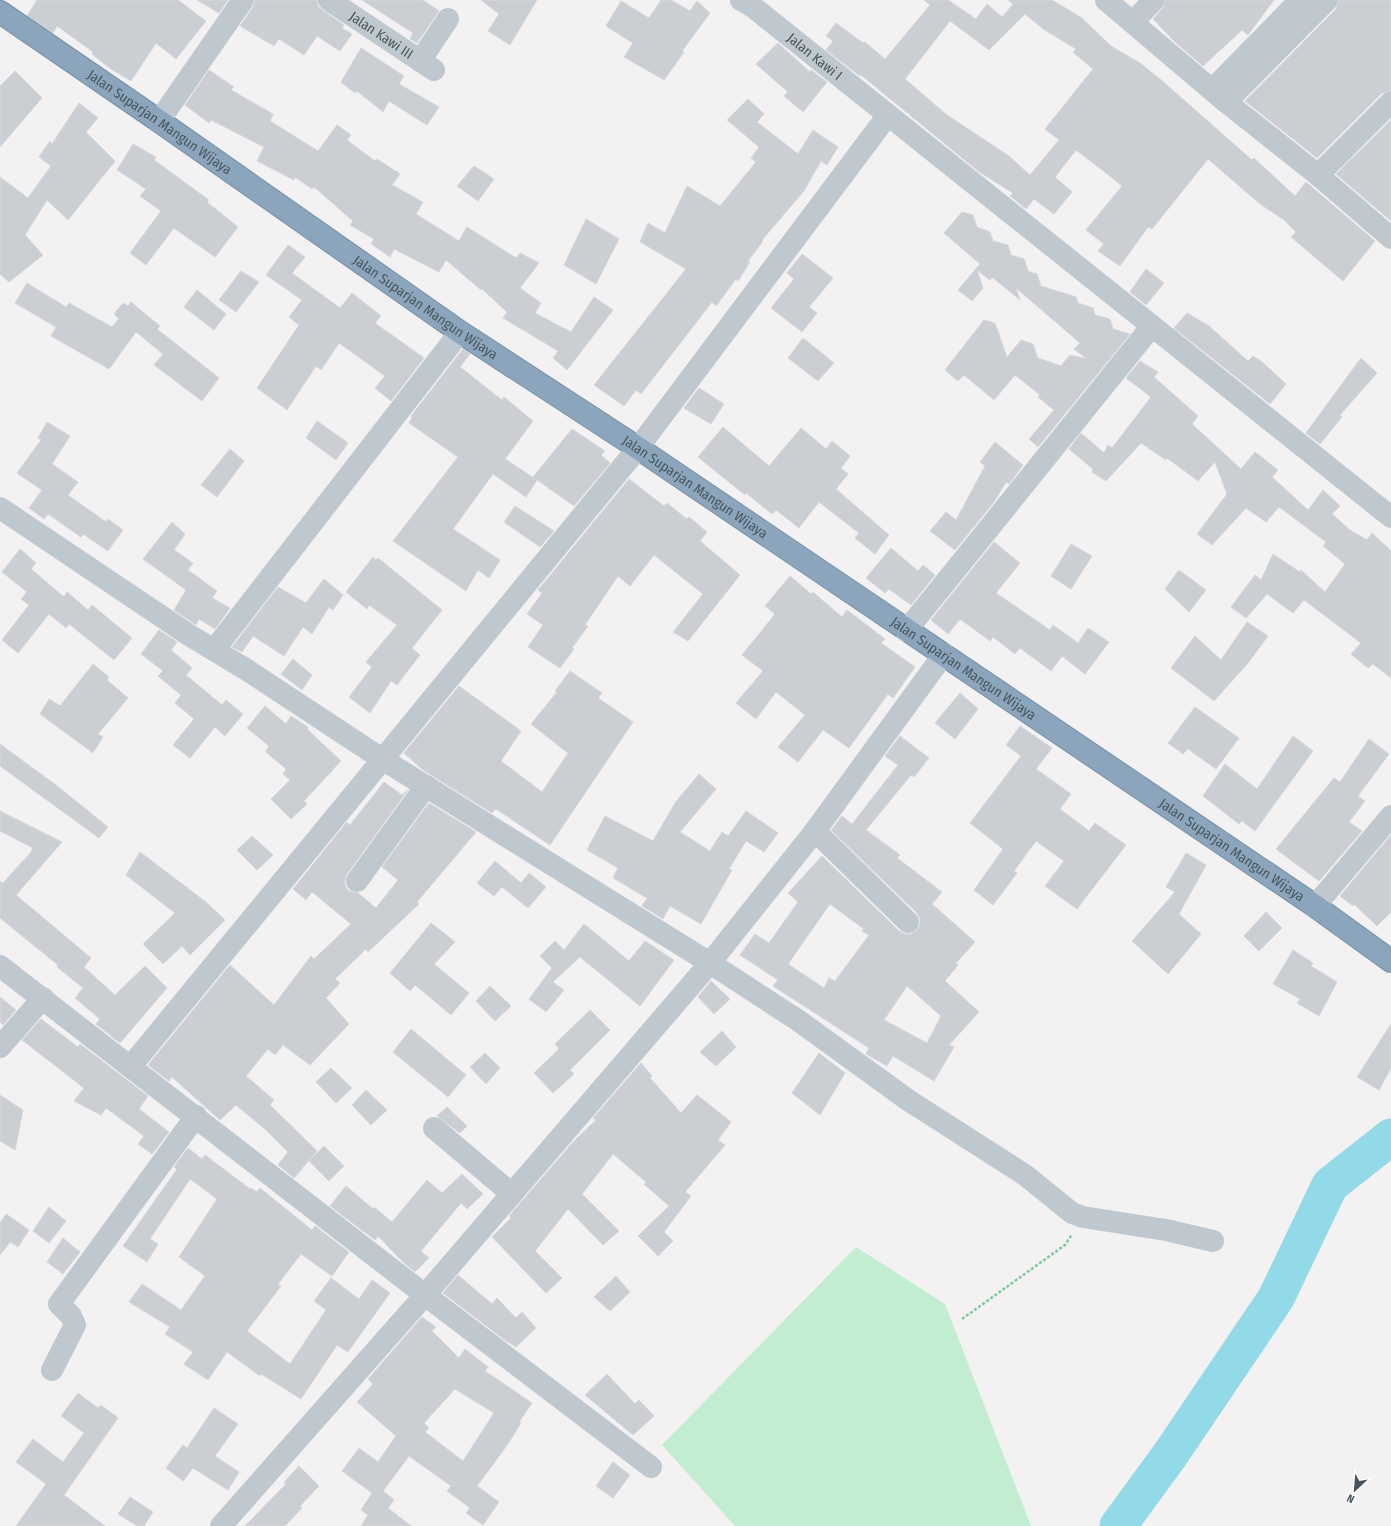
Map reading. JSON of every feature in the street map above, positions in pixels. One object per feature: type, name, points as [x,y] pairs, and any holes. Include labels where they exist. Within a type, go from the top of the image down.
[{"type":"highway","name":"Jalan Suparjan Mangun Wijaya","points":[[0,12],[159,121],[460,332],[638,448],[906,631],[944,654],[1314,906],[1391,961]]},
{"type":"street","points":[[159,121],[243,0]]},
{"type":"street","name":"Jalan Kawi III","points":[[329,0],[427,65],[448,19]]},
{"type":"street","name":"Jalan Kawi I","points":[[741,0],[753,7],[1391,517]]},
{"type":"street","points":[[1106,0],[1219,96],[1318,175],[1391,238]]},
{"type":"street","points":[[1133,22],[1154,0]]},
{"type":"street","points":[[1219,96],[1300,0]]},
{"type":"street","points":[[1219,96],[1327,0]]},
{"type":"street","points":[[1318,175],[1391,102]]},
{"type":"street","points":[[131,1066],[245,929],[382,759],[638,448],[888,115]]},
{"type":"street","points":[[906,631],[1152,326]]},
{"type":"street","points":[[214,650],[460,332]]},
{"type":"street","points":[[0,508],[382,759],[710,963],[799,1021],[908,1100],[1025,1175],[1072,1213],[1082,1217],[1166,1230],[1213,1240]]},
{"type":"street","points":[[221,1526],[425,1295],[710,963],[815,831],[944,654]]},
{"type":"street","points":[[357,881],[426,786]]},
{"type":"street","points":[[1314,906],[1391,816]]},
{"type":"street","points":[[815,831],[908,922]]},
{"type":"street","points":[[0,966],[196,1116],[425,1295],[651,1467]]},
{"type":"street","points":[[0,1047],[42,998]]},
{"type":"street","points":[[52,1370],[75,1325],[72,1316],[59,1304],[196,1116]]},
{"type":"street","points":[[434,1128],[512,1194]]},
{"type":"path","points":[[962,1319],[1065,1245],[1082,1217]]},
{"type":"green space","points":[[856,1247],[945,1304],[1031,1526],[735,1526],[662,1445]]},
{"type":"building","points":[[37,0],[178,0],[206,21],[176,59],[156,43],[131,81],[111,69],[92,54],[93,52],[57,26],[53,33],[27,16]]},
{"type":"building","points":[[197,0],[228,0],[219,13]]},
{"type":"building","points":[[255,0],[317,0],[318,6],[322,10],[344,25],[342,28],[352,34],[340,51],[317,36],[304,55],[279,39],[274,46],[240,26],[253,7]]},
{"type":"building","points":[[362,0],[423,0],[439,11],[417,43],[410,39],[413,33]]},
{"type":"building","points":[[481,0],[537,0],[510,45],[488,31],[499,14]]},
{"type":"building","points":[[661,0],[671,0],[690,11],[697,1],[710,13],[682,51],[684,52],[664,80],[624,57],[633,43],[606,26],[621,1],[649,18]]},
{"type":"building","points":[[924,0],[948,0],[976,19],[987,4],[1002,17],[1013,4],[1008,0],[1052,0],[1082,18],[1111,46],[1140,63],[1160,79],[1252,160],[1254,158],[1295,196],[1306,182],[1375,241],[1343,281],[1291,237],[1296,232],[1284,220],[1260,204],[1208,159],[1152,229],[1148,227],[1120,266],[1098,251],[1104,244],[1086,230],[1122,186],[1076,150],[1055,177],[1072,192],[1054,214],[1034,199],[1026,209],[1010,196],[1013,193],[978,171],[861,75],[860,76],[826,50],[833,41],[826,36],[836,23],[863,43],[865,42],[885,59],[930,5]],"holes":[[[1025,14],[1043,29],[1076,49],[1073,52],[1093,69],[1045,129],[1059,140],[1030,175],[1009,156],[947,115],[905,79],[950,21],[989,50]]]},
{"type":"building","points":[[1166,0],[1274,0],[1248,35],[1242,30],[1203,66],[1175,42],[1153,19],[1163,8]]},
{"type":"building","points":[[1339,0],[1391,0],[1391,90],[1382,93],[1317,158],[1245,101],[1336,9]]},
{"type":"building","points":[[778,43],[810,72],[811,70],[827,82],[803,112],[784,96],[788,92],[756,64]]},
{"type":"building","points":[[361,48],[404,76],[399,84],[439,107],[427,125],[389,101],[383,112],[357,91],[355,93],[341,82]]},
{"type":"building","points":[[209,70],[234,87],[231,90],[273,114],[270,121],[318,151],[337,125],[351,135],[347,140],[375,161],[377,159],[400,174],[392,185],[423,202],[416,214],[459,241],[467,227],[516,258],[520,253],[539,263],[520,288],[541,303],[535,313],[571,332],[594,297],[613,310],[567,370],[553,358],[558,351],[503,318],[507,312],[482,289],[481,290],[446,260],[439,272],[394,249],[390,257],[371,244],[374,239],[350,225],[353,221],[314,187],[312,189],[295,177],[294,180],[257,161],[264,147],[211,120],[209,123],[185,105]]},
{"type":"building","points":[[15,71],[42,98],[0,147],[0,86]]},
{"type":"building","points":[[748,99],[764,114],[757,122],[798,154],[813,130],[838,147],[827,165],[821,161],[804,191],[762,240],[763,241],[748,261],[750,262],[738,281],[736,279],[716,306],[712,302],[641,394],[636,390],[624,406],[594,385],[686,269],[640,242],[648,223],[665,233],[687,186],[720,206],[756,162],[751,158],[759,147],[727,120]]},
{"type":"building","points":[[79,103],[98,118],[86,132],[115,161],[68,220],[47,200],[25,235],[43,255],[9,282],[0,274],[0,177],[28,198],[51,166],[39,157],[50,141],[52,144]]},
{"type":"building","points":[[1391,120],[1391,221],[1336,174]]},
{"type":"building","points":[[133,144],[156,157],[154,160],[209,200],[207,202],[238,227],[215,257],[174,228],[146,265],[130,253],[161,211],[140,196],[146,189],[117,170]]},
{"type":"building","points":[[474,166],[494,179],[478,201],[457,186]]},
{"type":"building","points":[[962,212],[973,215],[977,227],[990,232],[993,241],[1008,245],[1011,255],[1024,259],[1028,271],[1037,274],[1041,286],[1076,297],[1078,303],[1093,308],[1095,315],[1110,319],[1113,329],[1130,334],[1038,447],[1029,439],[1054,410],[1038,397],[1040,395],[1015,375],[994,400],[964,375],[958,381],[945,370],[984,320],[995,323],[1007,357],[1021,340],[1033,344],[1038,358],[1061,366],[1070,355],[1087,359],[1074,349],[1080,343],[1016,288],[1020,300],[992,277],[990,280],[977,270],[983,288],[972,301],[958,290],[980,264],[944,233]]},
{"type":"building","points":[[586,219],[619,239],[596,284],[564,265]]},
{"type":"building","points":[[288,245],[305,257],[292,273],[340,308],[352,293],[381,316],[375,323],[424,358],[391,401],[375,388],[385,376],[339,343],[321,370],[316,366],[287,410],[257,388],[299,325],[289,317],[302,300],[266,275]]},
{"type":"building","points":[[802,254],[833,278],[809,307],[817,313],[802,332],[771,308],[794,279],[787,273]]},
{"type":"building","points":[[1146,269],[1164,283],[1146,305],[1130,292]]},
{"type":"building","points":[[241,271],[259,282],[236,312],[219,300]]},
{"type":"building","points":[[27,283],[66,307],[69,303],[112,327],[119,319],[114,314],[123,303],[128,306],[131,302],[160,326],[157,329],[219,378],[202,401],[154,365],[163,354],[136,332],[109,369],[51,336],[56,327],[15,303]]},
{"type":"building","points":[[197,290],[226,314],[214,330],[184,307]]},
{"type":"building","points":[[1187,313],[1209,326],[1248,361],[1253,356],[1261,361],[1286,384],[1270,404],[1174,328]]},
{"type":"building","points":[[803,338],[834,363],[818,381],[788,358]]},
{"type":"building","points":[[463,349],[470,354],[460,367],[502,400],[504,397],[533,421],[505,459],[537,480],[526,497],[493,474],[453,529],[500,560],[489,578],[478,570],[466,591],[393,541],[458,457],[409,423],[412,417],[411,416]]},
{"type":"building","points":[[1361,358],[1377,373],[1340,415],[1342,417],[1320,444],[1306,433]]},
{"type":"building","points":[[1140,361],[1158,372],[1154,377],[1198,416],[1192,424],[1241,469],[1255,452],[1278,470],[1272,477],[1308,510],[1323,490],[1340,506],[1332,514],[1350,530],[1367,540],[1372,533],[1391,551],[1391,678],[1373,664],[1368,668],[1351,654],[1361,643],[1304,600],[1293,613],[1267,594],[1246,618],[1231,607],[1255,575],[1261,580],[1273,554],[1300,572],[1301,570],[1325,592],[1345,564],[1323,546],[1326,542],[1279,507],[1266,522],[1246,508],[1212,545],[1197,534],[1227,494],[1215,462],[1198,481],[1167,458],[1166,460],[1141,443],[1106,481],[1092,472],[1093,469],[1069,449],[1081,433],[1104,453],[1108,445],[1112,448],[1151,397],[1126,378]]},
{"type":"building","points":[[699,388],[724,404],[711,424],[684,408]]},
{"type":"building","points":[[317,421],[348,443],[336,460],[306,438]]},
{"type":"building","points":[[47,422],[70,436],[52,464],[78,482],[68,495],[106,522],[108,519],[123,530],[108,551],[83,534],[81,537],[48,514],[44,519],[29,508],[42,490],[17,473],[41,440],[38,438]]},
{"type":"building","points":[[723,427],[769,466],[801,428],[826,449],[832,441],[850,456],[841,468],[848,474],[836,489],[889,535],[875,554],[855,538],[859,533],[819,502],[799,528],[776,510],[772,514],[746,493],[745,495],[698,457]]},
{"type":"building","points":[[572,429],[605,451],[601,455],[610,463],[574,506],[533,477]]},
{"type":"building","points":[[995,442],[1023,465],[1009,484],[1006,482],[994,502],[955,550],[930,531],[946,512],[956,520],[985,466],[980,462]]},
{"type":"building","points":[[230,449],[244,461],[217,497],[201,485]]},
{"type":"building","points":[[629,479],[664,506],[667,503],[687,519],[689,517],[707,532],[700,541],[740,575],[688,641],[673,632],[703,594],[654,555],[630,586],[618,576],[585,625],[588,626],[560,668],[528,647],[543,625],[527,614],[542,593],[538,590]]},
{"type":"building","points":[[515,506],[554,531],[540,547],[504,522]]},
{"type":"building","points":[[172,522],[185,534],[174,550],[193,563],[188,570],[217,591],[212,598],[230,608],[215,629],[199,619],[196,625],[174,610],[186,590],[143,559]]},
{"type":"building","points":[[994,542],[1020,563],[996,593],[1050,630],[1053,625],[1078,643],[1088,628],[1109,642],[1085,674],[1062,656],[1051,671],[1020,648],[1015,654],[993,637],[990,641],[960,619],[948,634],[931,620]]},
{"type":"building","points":[[1071,544],[1092,556],[1071,589],[1051,576]]},
{"type":"building","points":[[891,548],[918,571],[923,565],[935,575],[911,605],[889,589],[885,593],[866,578]]},
{"type":"building","points":[[20,549],[36,563],[31,569],[64,597],[67,592],[88,610],[92,605],[132,638],[114,660],[69,624],[66,628],[49,614],[18,653],[2,640],[29,605],[21,599],[27,592],[2,572]]},
{"type":"building","points":[[373,557],[376,560],[378,558],[442,610],[412,648],[420,655],[397,685],[391,681],[370,713],[349,697],[372,667],[366,662],[397,625],[369,605],[367,609],[346,592]]},
{"type":"building","points":[[1179,570],[1206,590],[1189,612],[1165,589]]},
{"type":"building","points":[[790,576],[811,594],[813,592],[842,617],[847,610],[885,639],[881,643],[915,667],[893,698],[888,694],[849,748],[823,730],[798,762],[778,747],[805,715],[776,692],[756,719],[736,703],[763,671],[742,655],[775,614],[765,606]]},
{"type":"building","points":[[324,579],[343,595],[333,610],[329,607],[312,634],[303,627],[284,656],[253,636],[242,652],[232,647],[278,587],[306,603]]},
{"type":"building","points":[[1247,622],[1268,636],[1248,663],[1214,701],[1171,668],[1195,636],[1221,660]]},
{"type":"building","points":[[159,630],[177,642],[171,650],[192,668],[186,675],[222,705],[226,700],[243,714],[225,736],[215,727],[190,758],[173,745],[194,719],[175,703],[181,695],[158,676],[163,671],[141,654]]},
{"type":"building","points":[[293,659],[312,675],[302,690],[281,674]]},
{"type":"building","points":[[93,664],[109,677],[107,680],[128,698],[98,734],[103,737],[93,753],[40,714],[49,699],[60,706]]},
{"type":"building","points":[[570,671],[602,693],[598,698],[633,722],[550,845],[496,809],[492,813],[423,770],[404,753],[459,686],[521,731],[501,761],[542,792],[568,753],[531,724],[557,692],[555,691]]},
{"type":"building","points":[[960,693],[978,709],[955,739],[935,723]]},
{"type":"building","points":[[265,706],[286,724],[291,716],[308,727],[307,729],[341,761],[304,801],[307,804],[291,819],[271,799],[290,780],[283,774],[286,769],[266,752],[269,746],[247,728]]},
{"type":"building","points":[[1195,707],[1239,738],[1216,769],[1188,749],[1183,754],[1168,743]]},
{"type":"building","points":[[1020,726],[1052,748],[1036,769],[1071,794],[1060,809],[1089,831],[1095,823],[1126,845],[1077,909],[1045,886],[1064,861],[1036,841],[1014,871],[1017,873],[993,905],[974,890],[1003,849],[970,823],[1021,756],[1006,745]]},
{"type":"building","points":[[900,736],[929,758],[914,777],[911,775],[866,830],[900,855],[897,858],[942,892],[932,904],[975,942],[956,963],[958,965],[945,981],[979,1012],[949,1045],[954,1047],[934,1081],[893,1056],[887,1066],[866,1054],[869,1048],[773,986],[778,980],[740,955],[755,934],[769,943],[798,902],[788,893],[822,856],[899,931],[905,934],[911,934],[917,930],[920,925],[920,919],[917,913],[831,830],[842,816],[852,824],[898,765],[885,756]],"holes":[[[830,904],[864,929],[862,931],[869,935],[835,981],[829,978],[824,988],[788,964]],[[907,986],[941,1016],[927,1043],[884,1020]]]},
{"type":"building","points":[[1293,736],[1313,751],[1255,831],[1242,821],[1239,824],[1203,796],[1225,764],[1257,789]]},
{"type":"building","points":[[1369,739],[1389,754],[1358,796],[1365,801],[1349,822],[1362,831],[1319,881],[1276,849],[1334,778],[1340,782]]},
{"type":"building","points":[[0,744],[56,785],[108,827],[99,838],[0,766]]},
{"type":"building","points":[[699,774],[716,789],[680,832],[710,851],[722,832],[728,836],[746,811],[778,833],[764,852],[746,841],[729,869],[732,870],[701,924],[670,906],[663,919],[642,906],[647,898],[613,878],[618,868],[587,850],[605,816],[653,841],[675,803]]},
{"type":"building","points":[[384,782],[402,795],[408,790],[347,874],[345,880],[345,886],[349,891],[358,893],[376,908],[398,880],[382,867],[429,803],[476,832],[417,902],[419,904],[368,952],[366,949],[335,979],[340,983],[326,998],[349,1024],[310,1065],[283,1045],[275,1055],[268,1049],[246,1076],[274,1100],[270,1105],[317,1151],[294,1178],[278,1165],[288,1152],[266,1130],[236,1105],[220,1120],[172,1077],[169,1081],[148,1065],[230,965],[274,1005],[311,956],[314,959],[351,924],[312,892],[306,900],[293,889],[347,822],[350,825]]},
{"type":"building","points":[[0,811],[62,842],[16,895],[91,958],[84,967],[115,995],[145,966],[167,988],[120,1043],[96,1024],[100,1019],[75,998],[83,988],[57,967],[58,965],[0,918],[0,881],[3,883],[33,848],[0,831]]},
{"type":"building","points":[[1391,835],[1391,912],[1377,926],[1354,904],[1353,906],[1340,896]]},
{"type":"building","points":[[252,836],[273,855],[257,870],[237,850]]},
{"type":"building","points":[[140,852],[206,902],[225,920],[190,955],[182,946],[163,964],[143,944],[175,913],[126,875]]},
{"type":"building","points":[[1186,853],[1206,865],[1179,914],[1201,934],[1168,974],[1132,941],[1175,892],[1166,887]]},
{"type":"building","points":[[495,861],[521,883],[529,873],[546,887],[528,908],[502,887],[494,896],[477,883]]},
{"type":"building","points":[[1266,912],[1282,928],[1259,951],[1244,936]]},
{"type":"building","points":[[431,923],[455,942],[434,964],[469,993],[451,1015],[415,985],[410,991],[390,973]]},
{"type":"building","points":[[584,924],[629,961],[645,941],[674,960],[640,1006],[580,957],[553,982],[564,990],[546,1012],[529,999],[552,968],[540,956],[555,941],[564,950]]},
{"type":"building","points":[[1293,950],[1313,963],[1311,966],[1337,982],[1319,1016],[1297,1003],[1300,999],[1273,984]]},
{"type":"building","points":[[711,981],[730,999],[714,1014],[698,997]]},
{"type":"building","points":[[490,986],[511,1006],[495,1021],[476,1001]]},
{"type":"building","points":[[0,997],[16,1010],[3,1025],[0,1022]]},
{"type":"building","points":[[590,1010],[610,1030],[570,1070],[574,1074],[553,1093],[534,1073],[559,1049],[555,1044]]},
{"type":"building","points":[[41,1019],[78,1047],[80,1044],[148,1096],[139,1109],[169,1132],[152,1154],[138,1144],[144,1136],[106,1108],[101,1115],[74,1101],[84,1088],[22,1040]]},
{"type":"building","points":[[1391,1024],[1391,1068],[1379,1090],[1357,1077]]},
{"type":"building","points":[[411,1029],[466,1075],[448,1097],[393,1052]]},
{"type":"building","points":[[722,1031],[736,1047],[716,1066],[700,1052]]},
{"type":"building","points":[[485,1053],[500,1068],[486,1084],[470,1067]]},
{"type":"building","points":[[819,1053],[845,1073],[820,1115],[792,1093]]},
{"type":"building","points":[[641,1063],[652,1076],[650,1078],[681,1113],[697,1095],[731,1122],[718,1140],[725,1145],[685,1192],[691,1196],[664,1232],[673,1241],[658,1256],[638,1236],[669,1206],[644,1184],[646,1182],[613,1154],[582,1194],[619,1231],[603,1245],[568,1209],[535,1251],[562,1278],[546,1293],[492,1237],[511,1218],[509,1216],[574,1141],[596,1120],[593,1118]]},
{"type":"building","points":[[331,1068],[352,1088],[336,1103],[316,1082]]},
{"type":"building","points":[[366,1090],[387,1110],[371,1125],[352,1105]]},
{"type":"building","points":[[0,1095],[23,1110],[15,1150],[0,1141]]},
{"type":"building","points":[[447,1107],[467,1126],[460,1133],[437,1116]]},
{"type":"building","points":[[324,1146],[344,1166],[329,1181],[309,1161]]},
{"type":"building","points":[[188,1148],[202,1159],[205,1155],[250,1189],[251,1188],[257,1192],[260,1188],[312,1230],[315,1226],[349,1252],[332,1276],[301,1254],[278,1284],[281,1286],[247,1331],[290,1364],[326,1310],[314,1301],[331,1278],[359,1299],[372,1280],[390,1293],[348,1352],[337,1345],[301,1399],[261,1374],[260,1376],[227,1352],[208,1380],[184,1364],[193,1352],[165,1334],[170,1327],[129,1302],[142,1284],[181,1310],[205,1276],[179,1257],[217,1199],[190,1179],[150,1239],[158,1244],[147,1262],[123,1246],[177,1169],[174,1167]]},
{"type":"building","points":[[462,1174],[483,1194],[467,1209],[461,1203],[421,1251],[429,1258],[415,1272],[403,1262],[378,1236],[375,1240],[330,1206],[346,1186],[373,1209],[374,1207],[392,1222],[427,1180],[442,1193]]},
{"type":"building","points":[[49,1207],[66,1221],[49,1243],[33,1231]]},
{"type":"building","points":[[6,1214],[29,1230],[18,1247],[10,1242],[0,1255],[0,1223]]},
{"type":"building","points":[[63,1238],[80,1252],[63,1274],[47,1262]]},
{"type":"building","points":[[458,1275],[492,1304],[497,1298],[516,1318],[522,1312],[536,1328],[516,1347],[506,1341],[443,1293]]},
{"type":"building","points":[[616,1276],[630,1292],[610,1311],[594,1297]]},
{"type":"building","points":[[422,1317],[436,1327],[432,1331],[459,1358],[465,1349],[488,1367],[485,1371],[532,1403],[519,1422],[521,1423],[508,1444],[477,1486],[499,1502],[483,1525],[466,1513],[470,1508],[447,1491],[451,1486],[409,1456],[383,1491],[394,1500],[388,1508],[411,1526],[361,1526],[368,1515],[361,1510],[372,1493],[342,1471],[359,1448],[378,1462],[396,1436],[357,1402],[373,1384],[368,1379]],"holes":[[[455,1389],[494,1413],[463,1461],[425,1432],[429,1428],[424,1423]]]},
{"type":"building","points":[[607,1374],[635,1404],[639,1400],[654,1416],[633,1435],[585,1395]]},
{"type":"building","points":[[78,1393],[98,1408],[101,1405],[118,1418],[64,1495],[105,1526],[16,1526],[46,1484],[16,1462],[33,1439],[63,1462],[84,1433],[61,1416]]},
{"type":"building","points":[[214,1408],[238,1424],[215,1456],[239,1472],[228,1490],[193,1468],[183,1481],[166,1468],[183,1445],[187,1448]]},
{"type":"building","points":[[613,1462],[630,1475],[613,1498],[596,1486]]},
{"type":"building","points":[[299,1466],[319,1486],[300,1506],[302,1508],[285,1526],[245,1526],[286,1484],[284,1482]]},
{"type":"building","points":[[130,1497],[153,1512],[144,1526],[137,1526],[118,1514]]},
{"type":"waterway","points":[[1118,1526],[1170,1455],[1276,1298],[1330,1185],[1391,1137]]}]
